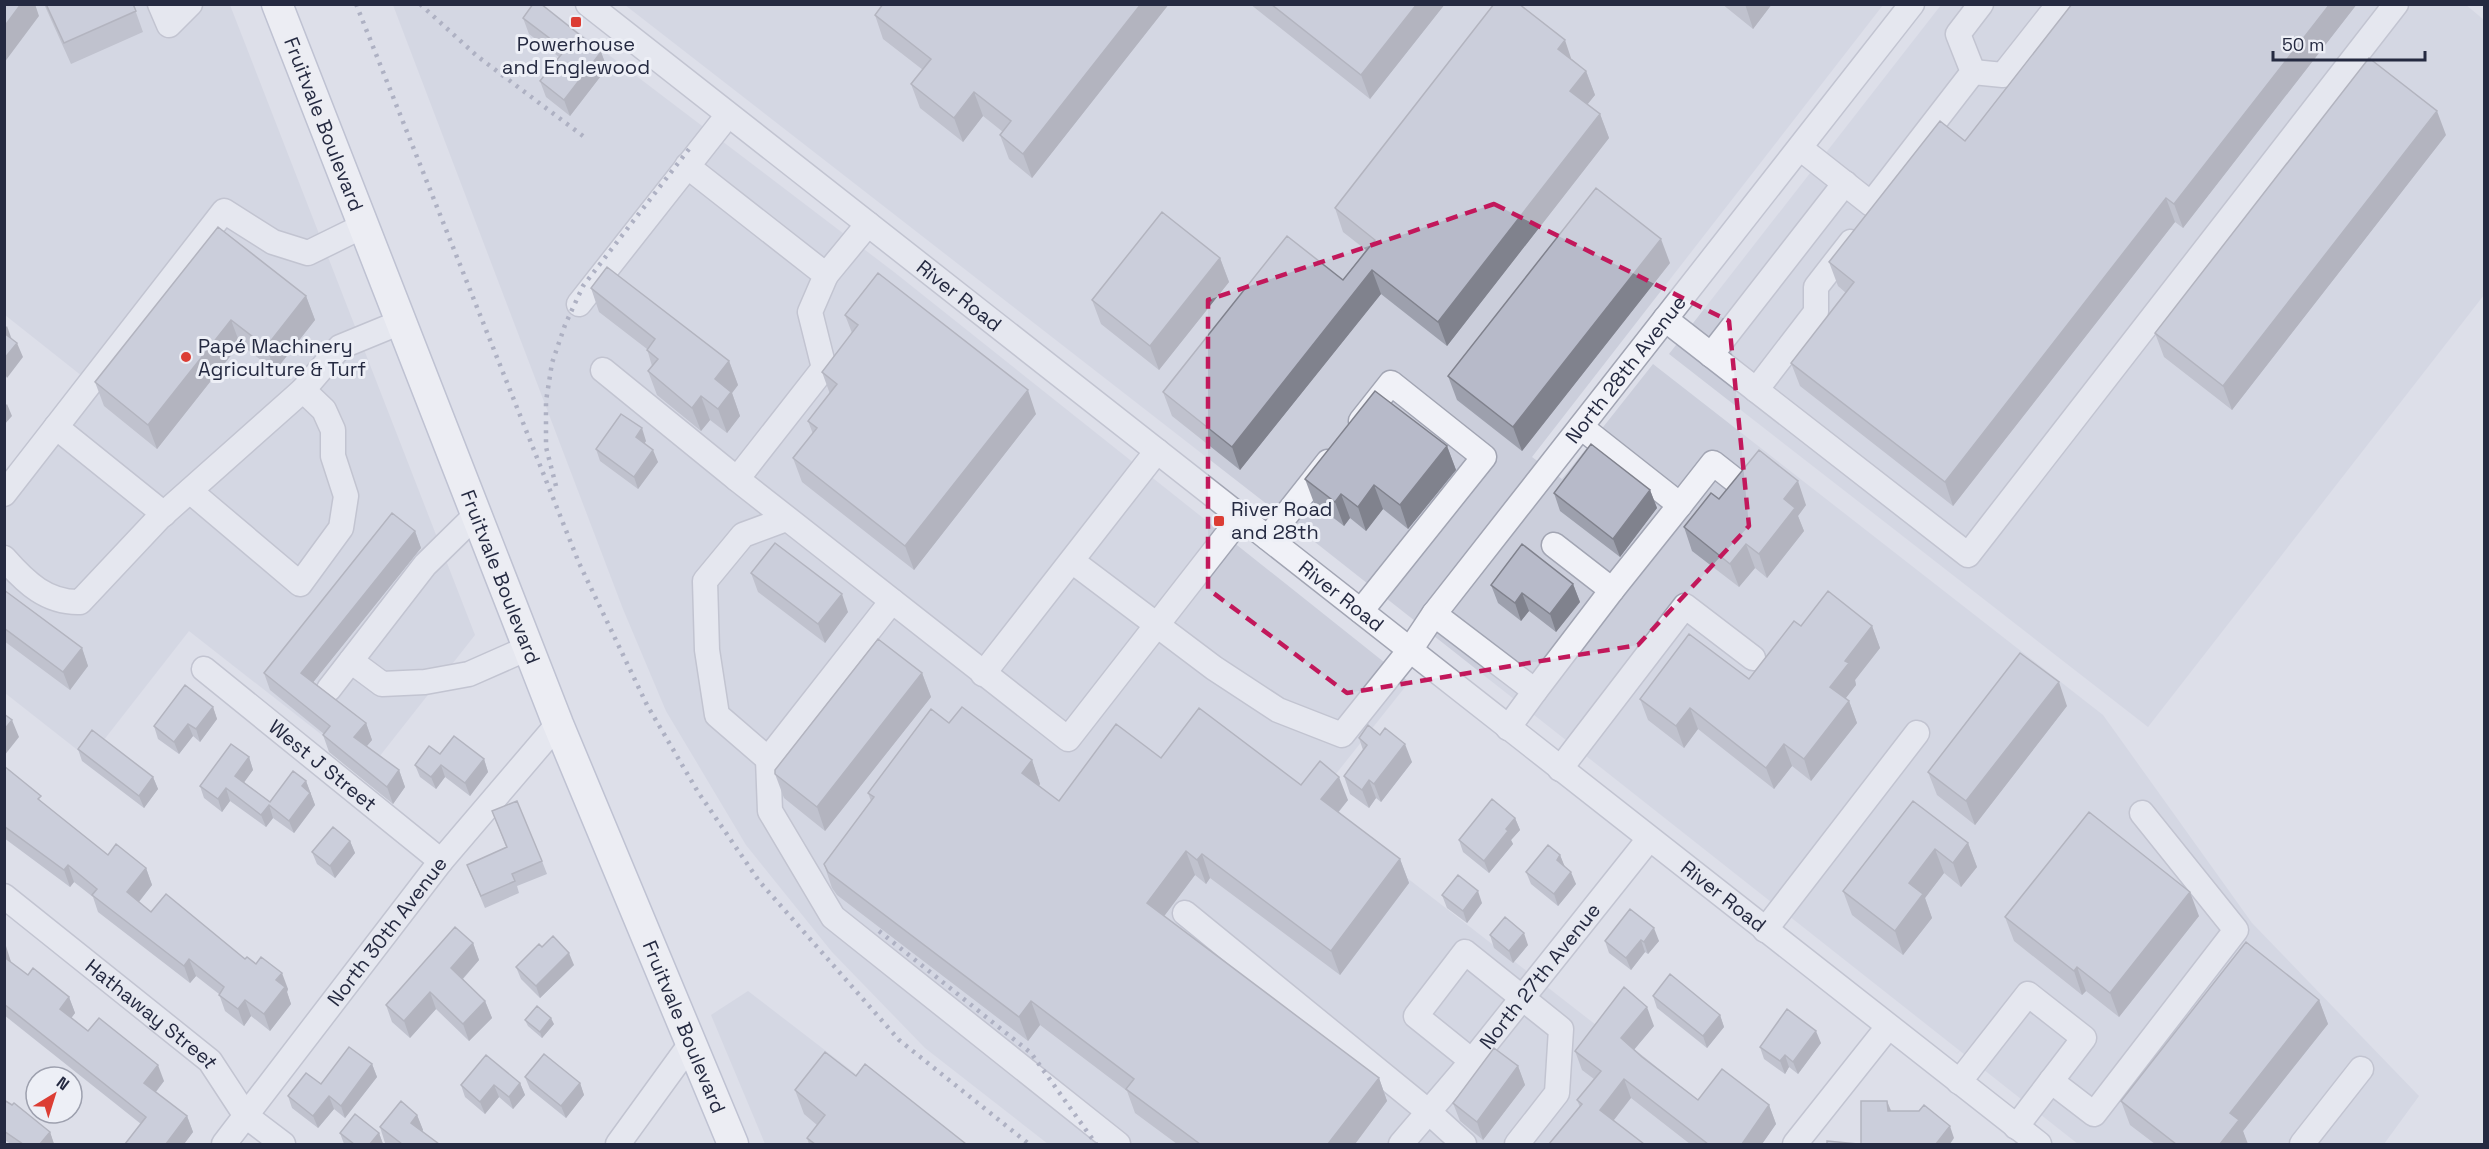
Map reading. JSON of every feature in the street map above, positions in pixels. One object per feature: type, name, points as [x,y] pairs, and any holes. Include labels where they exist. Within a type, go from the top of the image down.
[{"type":"main road","name":"Fruitvale Boulevard","points":[[277,4],[558,724],[733,1144]]},
{"type":"street","points":[[160,4],[169,25],[190,4]]},
{"type":"street","name":"River Road","points":[[588,4],[2038,1144]]},
{"type":"street","name":"North 28th Avenue","points":[[1156,627],[1278,710],[1342,735],[1410,650],[1434,614],[1912,4]]},
{"type":"street","points":[[1973,72],[1958,34],[1981,4]]},
{"type":"street","points":[[1973,72],[2003,75],[2059,4]]},
{"type":"street","points":[[1665,319],[1968,555],[2396,4]]},
{"type":"street","points":[[1756,390],[1816,312],[1816,287],[1866,225],[1871,204],[1973,72]]},
{"type":"street","points":[[579,304],[728,115]]},
{"type":"street","points":[[1800,148],[1871,204]]},
{"type":"street","points":[[687,166],[826,275]]},
{"type":"street","points":[[1712,355],[1845,183]]},
{"type":"street","points":[[4,494],[224,211],[273,242],[308,253],[363,226]]},
{"type":"street","points":[[737,479],[824,368],[810,312],[826,275],[868,224]]},
{"type":"street","points":[[4,558],[26,582],[62,602],[80,602],[164,514],[303,390],[340,347],[401,322]]},
{"type":"street","points":[[603,370],[786,519],[1068,739],[1241,517]]},
{"type":"street","points":[[1268,538],[1390,383],[1484,458],[1361,611]]},
{"type":"street","points":[[190,491],[300,584],[341,528],[346,496],[333,456],[333,430],[324,410],[303,390]]},
{"type":"street","points":[[56,427],[164,514]]},
{"type":"street","points":[[1581,427],[1680,505]]},
{"type":"street","points":[[983,674],[1157,451]]},
{"type":"street","points":[[1509,728],[1612,590],[1713,463],[1741,486]]},
{"type":"street","points":[[329,689],[425,565],[476,515]]},
{"type":"street","points":[[768,759],[717,715],[707,650],[705,581],[743,535],[786,519]]},
{"type":"street","points":[[1554,545],[1612,590]]},
{"type":"street","points":[[1072,561],[1156,627]]},
{"type":"street","points":[[892,601],[768,759],[770,811],[833,916],[1118,1144]]},
{"type":"street","points":[[1560,769],[1685,606],[1753,658]]},
{"type":"street","points":[[1434,614],[1535,691]]},
{"type":"street","points":[[351,661],[382,684],[425,682],[469,674],[528,648]]},
{"type":"street","name":"West J Street","points":[[204,669],[441,861]]},
{"type":"street","name":"North 30th Avenue","points":[[224,1144],[441,861],[558,724]]},
{"type":"street","points":[[1765,930],[1917,733]]},
{"type":"street","points":[[2051,1081],[2094,1114],[2236,930],[2142,813]]},
{"type":"street","name":"North 27th Avenue","points":[[1401,1144],[1430,1113],[1649,839]]},
{"type":"street","name":"Hathaway Street","points":[[4,896],[210,1061],[246,1116],[283,1144]]},
{"type":"street","points":[[1185,913],[1430,1113],[1464,1144]]},
{"type":"street","points":[[1472,1061],[1416,1016],[1465,952],[1561,1029],[1557,1093],[1517,1144]]},
{"type":"street","points":[[1959,1082],[2028,994],[2084,1038],[2016,1127]]},
{"type":"street","points":[[1794,1144],[1888,1027]]},
{"type":"street","points":[[618,1144],[692,1042]]},
{"type":"street","points":[[2302,1144],[2361,1070]]},
{"type":"highlighted area","points":[[1494,204],[1729,321],[1749,526],[1638,645],[1347,693],[1208,589],[1208,300]]},
{"type":"shaded area","points":[[2465,4],[2484,20],[2484,295],[2148,727],[1669,354],[1941,5]]},
{"type":"shaded area","points":[[5,5],[230,5],[475,635],[368,771],[189,631],[89,759],[5,693],[4,476],[82,376],[5,315]]},
{"type":"shaded area","points":[[393,5],[543,5],[894,272],[1409,682],[1312,804],[1749,1144],[1048,1144],[925,1048],[832,952],[746,845],[666,711],[623,609]]},
{"type":"shaded area","points":[[625,5],[1883,5],[1532,457],[1562,479],[1653,364],[2103,715],[2252,923],[2419,1096],[2384,1144],[2078,1144],[1268,505]]},
{"type":"shaded area","points":[[748,991],[947,1144],[765,1144],[711,1015]]},
{"type":"building","points":[[4,4],[21,4],[4,27]]},
{"type":"building","points":[[46,4],[133,4],[136,11],[64,43]]},
{"type":"building","points":[[533,4],[541,4],[601,52],[564,100],[540,81],[565,50],[523,18]]},
{"type":"building","points":[[883,4],[1141,4],[1023,154],[1000,135],[1011,121],[974,92],[954,118],[911,84],[931,59],[875,15]]},
{"type":"building","points":[[1271,4],[1417,4],[1361,75]]},
{"type":"building","points":[[1494,4],[1519,4],[1565,40],[1558,49],[1586,71],[1570,91],[1600,114],[1438,322],[1372,270],[1232,447],[1163,392],[1287,236],[1343,280],[1375,240],[1335,208]]},
{"type":"building","points":[[2072,4],[2330,4],[2174,204],[2166,198],[1945,482],[1791,363],[1854,282],[1829,262],[1940,121],[1965,141]]},
{"type":"building","points":[[2369,58],[2437,111],[2223,386],[2155,333]]},
{"type":"building","points":[[1596,188],[1661,239],[1513,427],[1448,376]]},
{"type":"building","points":[[1162,212],[1220,258],[1150,346],[1092,300]]},
{"type":"building","name":"Papé Machinery Agriculture & Turf","points":[[218,227],[306,296],[266,347],[231,320],[148,425],[95,382]]},
{"type":"building","points":[[607,267],[729,361],[715,379],[731,392],[718,409],[701,396],[692,408],[648,371],[658,359],[647,350],[655,339],[591,288]]},
{"type":"building","points":[[878,273],[1028,390],[905,546],[793,458],[817,428],[808,421],[837,384],[822,372],[858,325],[845,315]]},
{"type":"building","points":[[4,333],[17,343],[4,359]]},
{"type":"building","points":[[1375,391],[1447,446],[1400,505],[1374,485],[1358,507],[1341,494],[1335,502],[1305,479]]},
{"type":"building","points":[[621,414],[642,428],[636,437],[653,450],[634,477],[596,449]]},
{"type":"building","points":[[1591,444],[1650,490],[1613,539],[1554,493]]},
{"type":"building","points":[[1759,450],[1798,481],[1784,499],[1795,508],[1759,554],[1746,544],[1730,564],[1684,527],[1711,493],[1719,499]]},
{"type":"building","points":[[392,513],[415,531],[301,673],[366,723],[354,737],[399,770],[387,787],[323,735],[330,726],[264,673]]},
{"type":"building","points":[[775,543],[842,594],[818,624],[751,573]]},
{"type":"building","points":[[1522,544],[1573,584],[1550,614],[1522,593],[1515,603],[1491,585]]},
{"type":"building","points":[[4,590],[82,648],[63,672],[4,628]]},
{"type":"building","points":[[1828,591],[1872,626],[1845,661],[1849,663],[1830,687],[1849,701],[1804,759],[1784,744],[1766,768],[1690,708],[1676,726],[1640,699],[1689,634],[1749,679],[1794,621],[1801,626]]},
{"type":"building","points":[[878,639],[922,673],[817,807],[775,774],[775,770]]},
{"type":"building","points":[[2020,653],[2059,682],[1966,801],[1928,772]]},
{"type":"building","points":[[185,685],[213,707],[196,729],[188,724],[174,742],[154,726]]},
{"type":"building","points":[[962,707],[1032,760],[1022,773],[1059,801],[1116,724],[1161,758],[1199,708],[1301,785],[1320,761],[1339,777],[1321,799],[1400,859],[1331,951],[1202,854],[1197,860],[1186,851],[1147,903],[1379,1078],[1328,1144],[1200,1144],[1126,1089],[1134,1079],[1031,1001],[1019,1017],[828,872],[824,864],[874,797],[868,793],[931,709],[949,723]]},
{"type":"building","points":[[4,714],[12,720],[4,730]]},
{"type":"building","points":[[1368,725],[1380,735],[1385,728],[1405,744],[1374,784],[1369,780],[1362,790],[1344,776],[1367,745],[1359,738]]},
{"type":"building","points":[[92,730],[153,777],[139,796],[78,749]]},
{"type":"building","points":[[454,736],[484,759],[465,783],[441,765],[431,777],[415,765],[429,746],[440,754]]},
{"type":"building","points":[[231,744],[249,757],[235,776],[270,802],[293,771],[306,781],[302,786],[310,793],[289,821],[269,805],[261,815],[226,788],[218,799],[200,786]]},
{"type":"building","points":[[4,766],[41,796],[38,799],[108,855],[116,844],[146,868],[127,892],[151,912],[166,894],[245,959],[247,957],[256,964],[261,957],[282,973],[276,980],[285,987],[264,1014],[245,1000],[238,1009],[219,995],[224,987],[189,959],[184,966],[92,895],[97,889],[68,865],[64,870],[4,826]]},
{"type":"building","points":[[1492,799],[1515,818],[1506,829],[1508,831],[1484,861],[1459,840]]},
{"type":"building","points":[[517,801],[542,861],[512,874],[515,881],[481,896],[467,865],[507,847],[492,811]]},
{"type":"building","points":[[1913,801],[1968,843],[1953,863],[1935,849],[1909,883],[1923,894],[1895,931],[1843,891]]},
{"type":"building","points":[[2089,812],[2190,892],[2110,993],[2077,967],[2074,971],[2005,917]]},
{"type":"building","points":[[333,827],[350,841],[330,866],[312,852]]},
{"type":"building","points":[[1548,845],[1560,855],[1557,860],[1571,872],[1554,894],[1526,872]]},
{"type":"building","points":[[1458,875],[1478,891],[1463,911],[1442,895]]},
{"type":"building","points":[[1630,909],[1654,928],[1644,942],[1641,940],[1626,958],[1605,941]]},
{"type":"building","points":[[1505,917],[1524,933],[1509,951],[1490,935]]},
{"type":"building","points":[[455,927],[473,943],[451,968],[485,1001],[463,1024],[430,992],[404,1021],[386,1005]]},
{"type":"building","points":[[553,936],[569,953],[536,986],[516,967],[539,944],[542,947]]},
{"type":"building","points":[[2246,942],[2319,1000],[2230,1113],[2239,1120],[2220,1144],[2176,1144],[2121,1101]]},
{"type":"building","points":[[4,957],[28,975],[33,968],[69,997],[60,1009],[88,1031],[99,1018],[158,1065],[144,1083],[187,1116],[166,1144],[125,1144],[146,1117],[84,1068],[84,1065],[81,1065],[4,1004]]},
{"type":"building","points":[[1670,974],[1720,1015],[1703,1036],[1653,996]]},
{"type":"building","points":[[1624,987],[1647,1007],[1621,1038],[1642,1057],[1698,1100],[1722,1069],[1769,1105],[1742,1144],[1708,1144],[1624,1079],[1600,1110],[1644,1144],[1549,1144],[1582,1104],[1577,1100],[1601,1071],[1575,1051]]},
{"type":"building","points":[[537,1006],[551,1018],[540,1032],[525,1020]]},
{"type":"building","points":[[1787,1009],[1816,1031],[1793,1062],[1785,1055],[1780,1061],[1760,1047]]},
{"type":"building","points":[[349,1047],[372,1064],[341,1106],[329,1096],[313,1116],[288,1096],[306,1073],[321,1084]]},
{"type":"building","points":[[1494,1048],[1518,1066],[1477,1122],[1453,1103]]},
{"type":"building","points":[[825,1052],[856,1076],[865,1064],[966,1144],[815,1144],[807,1138],[825,1115],[795,1090]]},
{"type":"building","points":[[544,1054],[580,1083],[561,1106],[525,1077]]},
{"type":"building","points":[[486,1055],[520,1083],[509,1097],[494,1085],[480,1102],[461,1085]]},
{"type":"building","points":[[4,1100],[12,1105],[14,1103],[24,1111],[24,1125],[41,1125],[50,1132],[40,1144],[23,1144],[4,1131]]},
{"type":"building","points":[[401,1101],[417,1115],[411,1123],[439,1144],[402,1144],[380,1127]]},
{"type":"building","points":[[1861,1101],[1887,1101],[1888,1111],[1919,1111],[1924,1105],[1950,1126],[1936,1144],[1861,1144]]},
{"type":"building","points":[[355,1114],[379,1133],[370,1144],[354,1144],[340,1133]]},
{"type":"building","points":[[1827,1141],[1858,1144],[1827,1144]]},
{"type":"railway","points":[[356,4],[579,563],[647,705],[698,792],[759,881],[899,1040],[1029,1144]]},
{"type":"railway","points":[[420,4],[477,56],[583,136]]},
{"type":"railway","points":[[556,486],[546,447],[546,401],[552,363],[565,325],[583,286],[689,149]]},
{"type":"railway","points":[[879,931],[1031,1053],[1096,1144]]},
{"type":"place","name":"Powerhouse and Englewood","points":[[576,22]]},
{"type":"place","name":"Papé Machinery Agriculture & Turf","points":[[186,357]]},
{"type":"place","name":"River Road and 28th","points":[[1219,521]]}]
